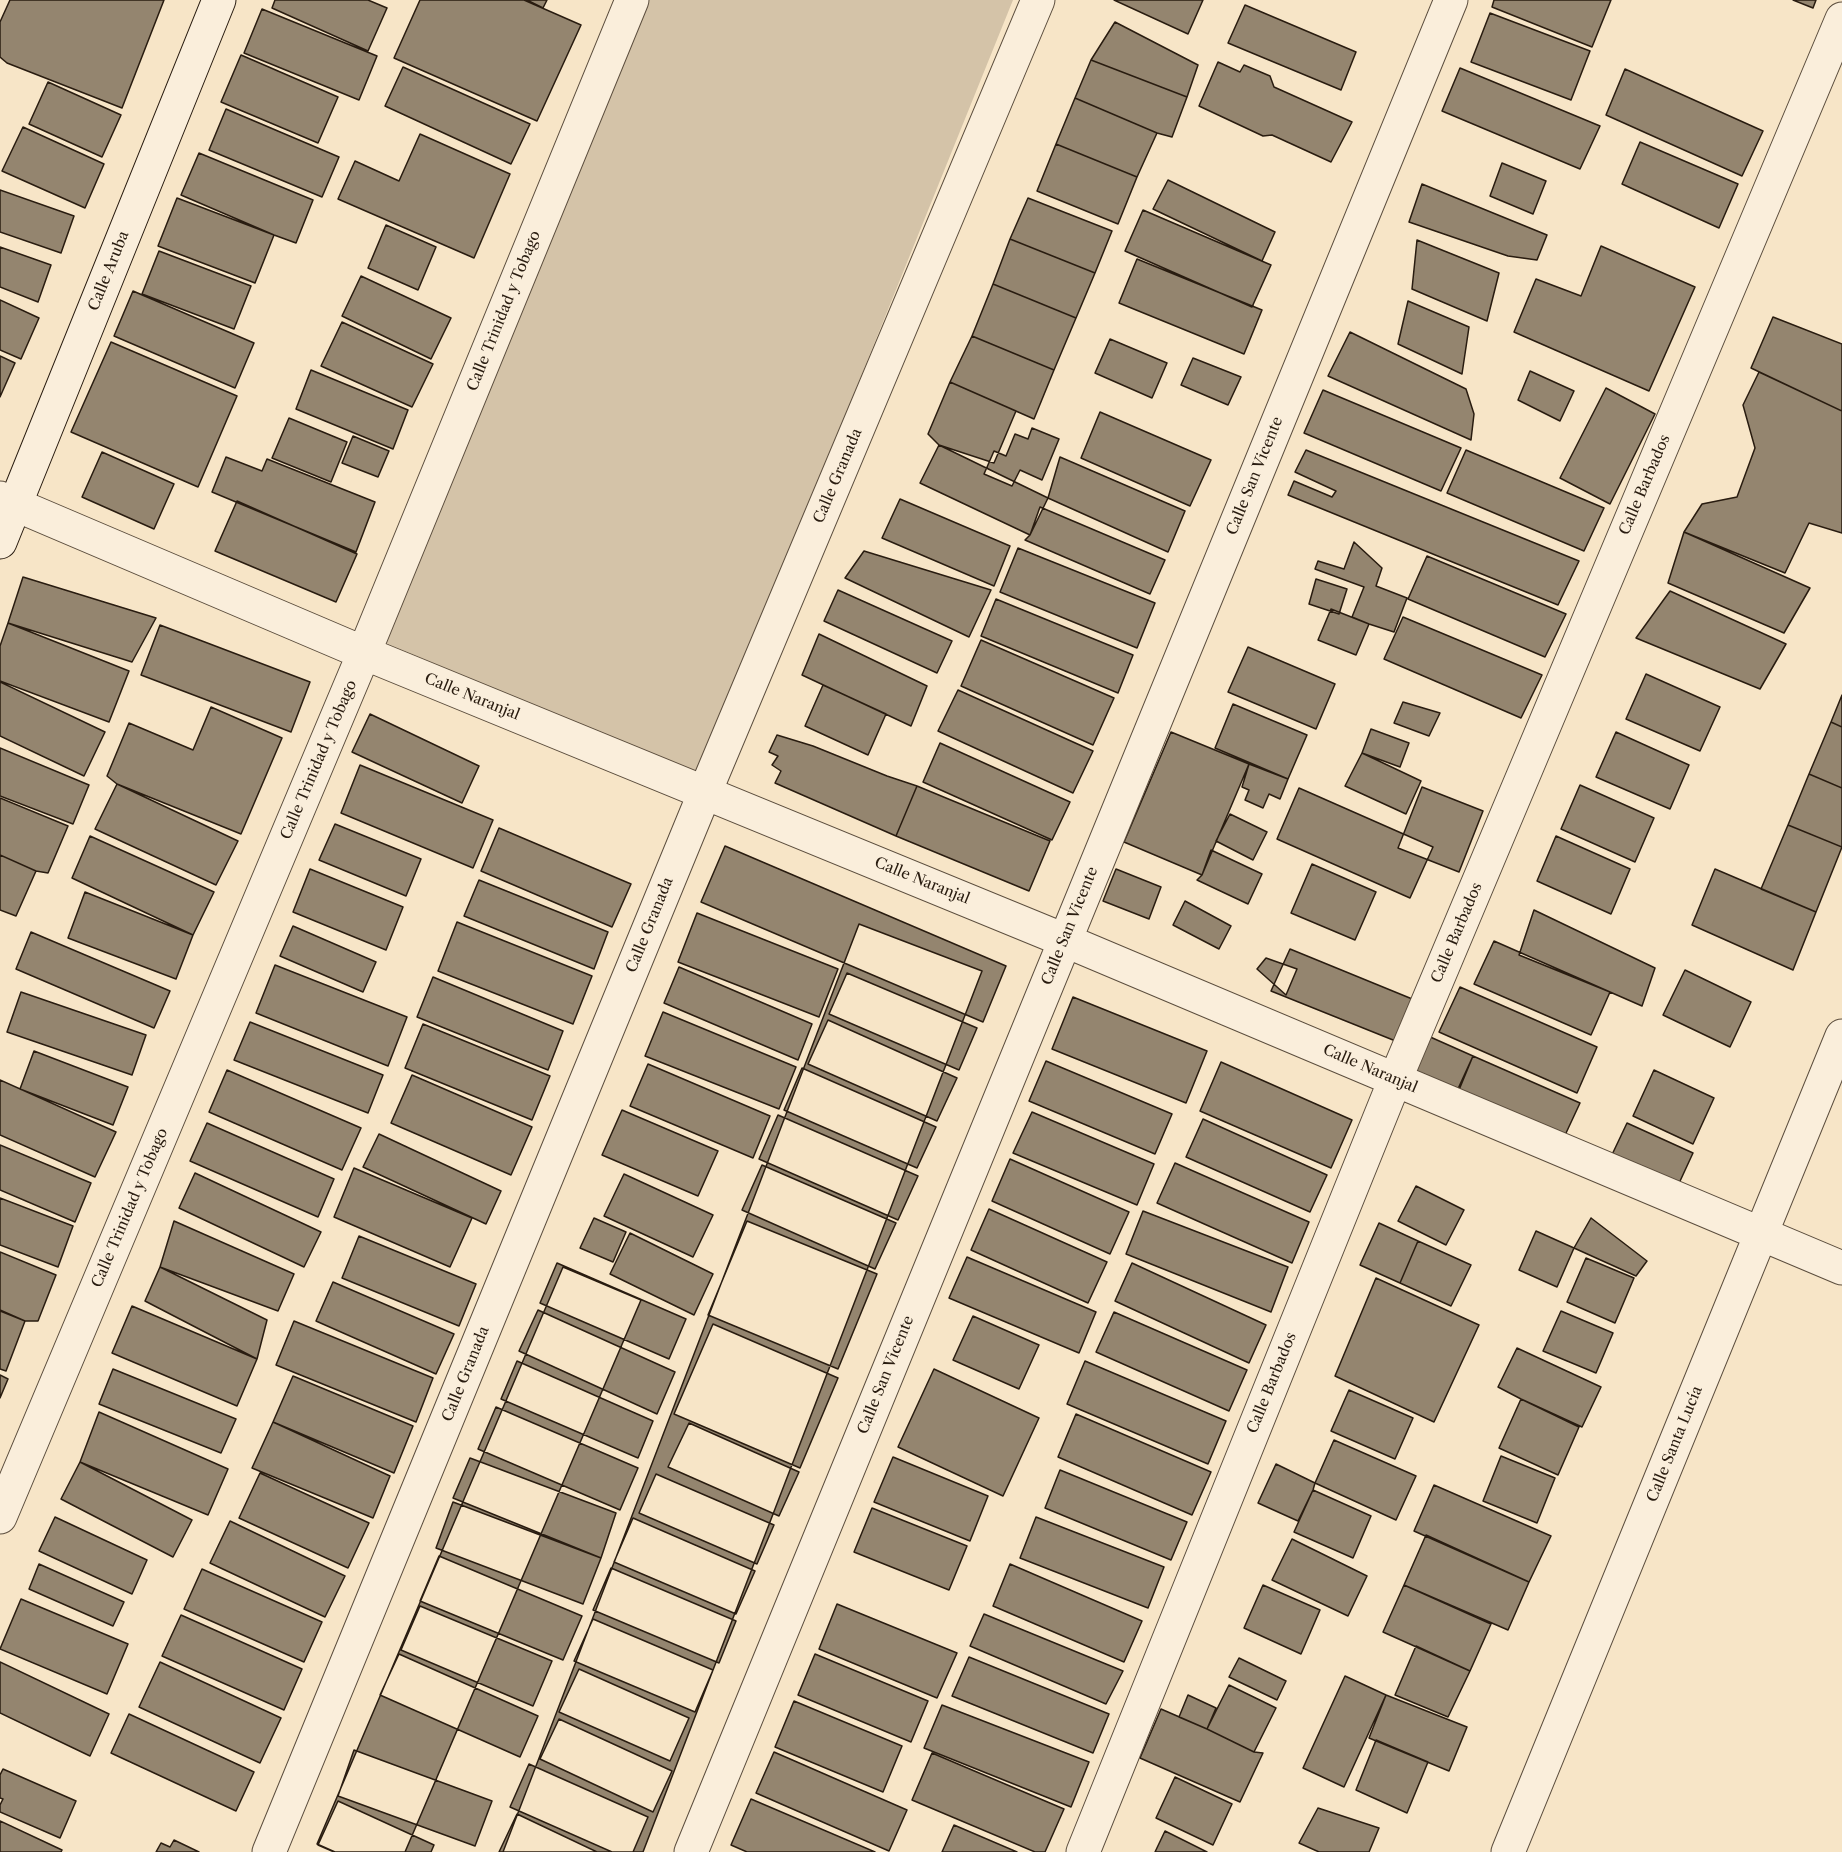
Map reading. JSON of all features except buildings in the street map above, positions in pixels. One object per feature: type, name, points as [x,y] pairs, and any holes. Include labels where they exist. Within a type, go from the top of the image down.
[{"type":"street","name":"Calle Aruba","points":[[0,542],[8,501],[219,0]]},
{"type":"street","name":"Calle Trinidad y Tobago","points":[[0,1517],[363,653],[632,0]]},
{"type":"street","name":"Calle Granada","points":[[269,1852],[705,792],[1038,0]]},
{"type":"street","name":"Calle San Vicente","points":[[691,1852],[1451,0]]},
{"type":"street","name":"Calle Barbados","points":[[1083,1852],[1395,1080],[1842,19]]},
{"type":"street","name":"Calle Naranjal","points":[[8,501],[363,653],[1064,940],[1842,1268]]},
{"type":"street","name":"Calle Santa Lucía","points":[[1508,1852],[1842,1036]]},
{"type":"shaded area","points":[[647,0],[1013,0],[700,775],[386,643]]}]
